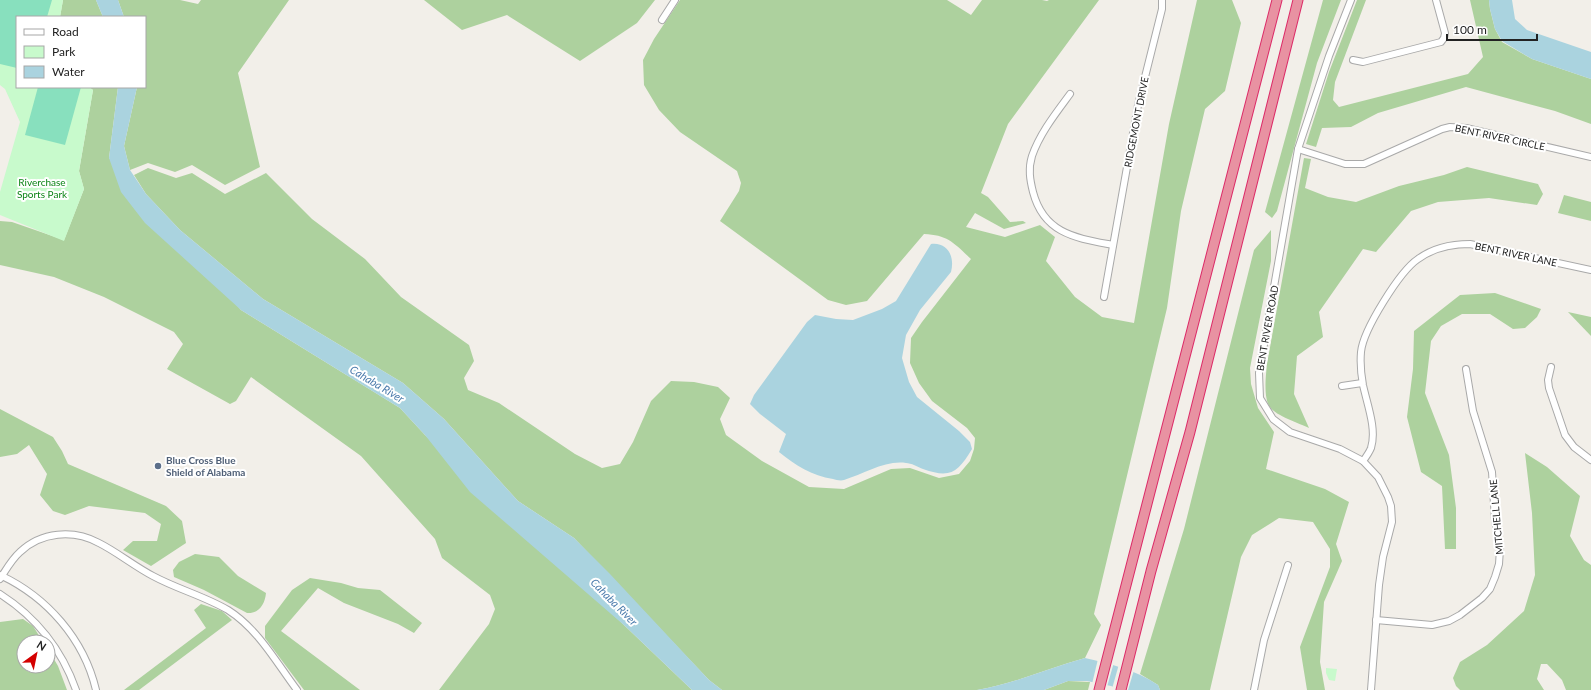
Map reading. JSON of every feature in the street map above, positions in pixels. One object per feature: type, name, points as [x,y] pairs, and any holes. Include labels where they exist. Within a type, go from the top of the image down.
[{"type":"highway","points":[[1099,690],[1277,0]]},
{"type":"highway","points":[[1121,690],[1134,636],[1190,432],[1298,0]]},
{"type":"street","points":[[662,20],[675,0]]},
{"type":"street","name":"RIDGEMONT DRIVE","points":[[1104,297],[1138,105],[1162,9],[1162,0]]},
{"type":"street","name":"BENT RIVER ROAD","points":[[1351,0],[1329,56],[1298,150],[1259,373],[1260,398],[1273,419],[1285,429],[1299,436],[1340,449],[1363,461],[1373,470],[1384,486],[1391,506],[1392,522],[1382,557],[1371,690]]},
{"type":"street","points":[[1353,60],[1363,62],[1438,44],[1444,38],[1444,29],[1436,0]]},
{"type":"street","points":[[1070,94],[1044,130],[1032,157],[1029,176],[1035,201],[1048,222],[1065,234],[1089,241],[1113,245]]},
{"type":"street","name":"BENT RIVER CIRCLE","points":[[1298,150],[1340,163],[1355,165],[1364,164],[1436,131],[1450,127],[1466,128],[1591,157]]},
{"type":"street","name":"BENT RIVER LANE","points":[[1363,461],[1370,450],[1372,437],[1371,424],[1362,383],[1361,350],[1367,330],[1401,276],[1416,260],[1447,246],[1470,244],[1591,270]]},
{"type":"street","points":[[1551,367],[1548,380],[1565,435],[1574,447],[1591,460]]},
{"type":"street","name":"MITCHELL LANE","points":[[1376,620],[1432,624],[1449,621],[1460,615],[1482,598],[1490,589],[1495,577],[1499,564],[1500,549],[1495,520],[1492,472],[1475,417],[1466,369]]},
{"type":"street","points":[[1342,386],[1362,383]]},
{"type":"street","points":[[96,690],[82,654],[65,626],[50,609],[38,599],[18,584],[1,577],[19,552],[41,538],[56,534],[69,534],[88,538],[100,543],[153,576],[214,603],[237,617],[260,638],[297,690]]},
{"type":"street","points":[[1254,690],[1264,640],[1288,565]]},
{"type":"street","points":[[0,594],[20,609],[45,634],[64,662],[76,690]]},
{"type":"green space","name":"Riverchase Sports Park","points":[[0,0],[63,0],[60,16],[16,16],[16,88],[90,88],[93,90],[79,171],[84,189],[64,241],[0,215],[0,192],[20,122],[5,89],[0,85]]},
{"type":"green space","points":[[0,0],[52,0],[47,16],[16,16],[16,68],[0,64]]},
{"type":"green space","points":[[63,0],[96,0],[103,16],[60,16]]},
{"type":"green space","points":[[118,0],[180,0],[198,4],[201,0],[289,0],[238,73],[260,167],[225,185],[192,165],[175,172],[148,163],[130,170],[124,146],[137,88],[146,88],[146,16],[124,16]]},
{"type":"green space","points":[[424,0],[655,0],[637,23],[580,61],[507,15],[462,30]]},
{"type":"green space","points":[[680,0],[947,0],[971,15],[982,0],[1099,0],[1008,124],[981,193],[988,197],[1010,222],[1023,221],[1026,223],[1004,229],[975,213],[966,227],[1005,237],[1040,225],[1055,237],[1046,261],[1075,297],[1102,317],[1134,323],[1169,124],[1197,0],[1232,0],[1241,23],[1225,91],[1205,109],[1181,211],[1167,308],[1094,614],[1101,625],[1085,658],[1018,680],[977,690],[722,690],[709,680],[574,538],[518,501],[444,419],[403,383],[263,299],[180,230],[146,194],[134,175],[148,168],[176,178],[192,173],[225,194],[266,173],[312,219],[365,259],[401,297],[469,345],[474,361],[464,378],[468,390],[499,403],[575,454],[602,468],[620,464],[633,442],[651,401],[671,381],[694,382],[718,387],[730,398],[720,419],[726,435],[762,461],[809,487],[844,489],[891,469],[910,468],[939,478],[959,474],[970,461],[974,449],[975,438],[967,428],[932,401],[919,383],[910,363],[911,338],[971,259],[960,248],[945,238],[924,234],[867,301],[846,305],[828,300],[720,221],[739,191],[741,183],[737,171],[680,132],[659,110],[644,85],[643,60],[654,39]]},
{"type":"green space","points":[[1323,0],[1341,0],[1317,63],[1277,211],[1272,218],[1265,212]]},
{"type":"green space","points":[[1357,0],[1366,0],[1335,82],[1333,100],[1339,107],[1468,74],[1483,57],[1470,0],[1489,0],[1495,29],[1502,42],[1532,59],[1591,79],[1591,124],[1555,111],[1466,87],[1378,113],[1351,127],[1322,128],[1316,147],[1306,144],[1329,72]]},
{"type":"green space","points":[[38,88],[81,88],[65,145],[25,135]]},
{"type":"green space","points":[[90,88],[118,88],[109,158],[241,310],[400,408],[425,435],[692,690],[439,690],[489,624],[495,609],[490,595],[442,558],[435,539],[361,456],[251,377],[236,401],[230,404],[167,369],[183,344],[174,332],[104,297],[54,277],[0,265],[0,221],[12,222],[64,240],[84,189],[79,171],[93,90]]},
{"type":"green space","points":[[1304,158],[1311,159],[1305,188],[1328,197],[1356,202],[1399,186],[1444,175],[1467,167],[1538,184],[1543,194],[1537,205],[1489,198],[1438,202],[1411,211],[1376,252],[1363,249],[1319,312],[1323,337],[1297,356],[1294,394],[1309,428],[1277,413],[1270,407],[1266,398],[1267,364]]},
{"type":"green space","points":[[1564,195],[1591,202],[1591,221],[1558,213]]},
{"type":"green space","points":[[1271,230],[1271,261],[1250,368],[1251,384],[1258,408],[1274,432],[1266,469],[1325,489],[1349,502],[1336,544],[1342,561],[1324,602],[1320,662],[1325,690],[1307,690],[1300,647],[1330,567],[1330,549],[1313,522],[1279,518],[1252,535],[1241,557],[1210,690],[1160,690],[1158,685],[1140,674],[1184,529],[1254,250]]},
{"type":"green space","points":[[1495,293],[1541,309],[1537,317],[1525,328],[1513,329],[1490,314],[1462,314],[1441,326],[1431,341],[1425,393],[1449,455],[1456,508],[1456,549],[1445,549],[1442,486],[1421,472],[1407,417],[1413,369],[1414,331],[1460,295]]},
{"type":"green space","points":[[1568,312],[1591,317],[1591,336]]},
{"type":"green space","points":[[0,409],[53,437],[68,464],[166,506],[182,521],[186,543],[151,566],[123,550],[133,541],[157,541],[161,524],[145,513],[89,506],[65,515],[53,511],[40,495],[47,474],[29,445],[17,454],[0,457]]},
{"type":"green space","points":[[1525,453],[1547,467],[1580,496],[1570,536],[1584,560],[1591,565],[1591,690],[1566,690],[1562,680],[1547,664],[1541,664],[1537,679],[1544,690],[1460,690],[1456,686],[1453,678],[1460,662],[1487,645],[1524,611],[1535,575],[1532,513]]},
{"type":"green space","points":[[195,554],[219,557],[238,576],[266,593],[261,608],[255,612],[247,613],[204,590],[174,577],[173,570],[179,562]]},
{"type":"green space","points":[[310,578],[341,583],[358,588],[380,590],[422,623],[414,633],[398,624],[344,603],[318,588],[281,631],[360,690],[304,690],[265,638],[265,626],[292,590]]},
{"type":"green space","points":[[201,604],[222,611],[232,620],[139,690],[124,690],[206,628],[194,610]]},
{"type":"green space","points":[[23,619],[33,626],[38,634],[16,634],[16,674],[56,674],[56,663],[67,690],[0,690],[0,622]]},
{"type":"green space","points":[[1326,668],[1337,669],[1335,681],[1329,680],[1326,673]]},
{"type":"green space","points":[[1068,681],[1090,682],[1088,690],[1044,690]]},
{"type":"water","points":[[96,0],[118,0],[124,16],[103,16]]},
{"type":"water","points":[[1489,0],[1512,0],[1515,19],[1527,30],[1591,52],[1591,79],[1532,59],[1502,41],[1495,29]]},
{"type":"water","name":"Cahaba River","points":[[118,88],[137,88],[124,146],[130,170],[146,194],[180,230],[263,299],[403,383],[444,419],[518,501],[574,538],[610,574],[709,680],[722,690],[692,690],[625,626],[470,492],[425,435],[400,408],[241,310],[145,223],[121,192],[109,158]]},
{"type":"water","points":[[931,244],[942,245],[949,252],[952,261],[951,272],[920,310],[906,335],[902,358],[909,382],[917,397],[959,431],[970,442],[972,449],[958,468],[947,473],[933,472],[910,464],[898,463],[882,465],[844,480],[825,478],[811,473],[779,452],[786,434],[760,414],[750,404],[754,395],[807,322],[815,315],[836,319],[853,320],[882,309],[896,301]]},
{"type":"water","points":[[1085,658],[1132,671],[1158,685],[1160,690],[1121,690],[1111,686],[1087,681],[1068,681],[1044,690],[977,690],[1018,680]]},
{"type":"pier","points":[[1098,659],[1114,662],[1107,687],[1092,684]]},
{"type":"pier","points":[[1119,664],[1134,670],[1128,690],[1112,689]]},
{"type":"place","name":"Blue Cross Blue Shield of Alabama","points":[[158,466]]}]
